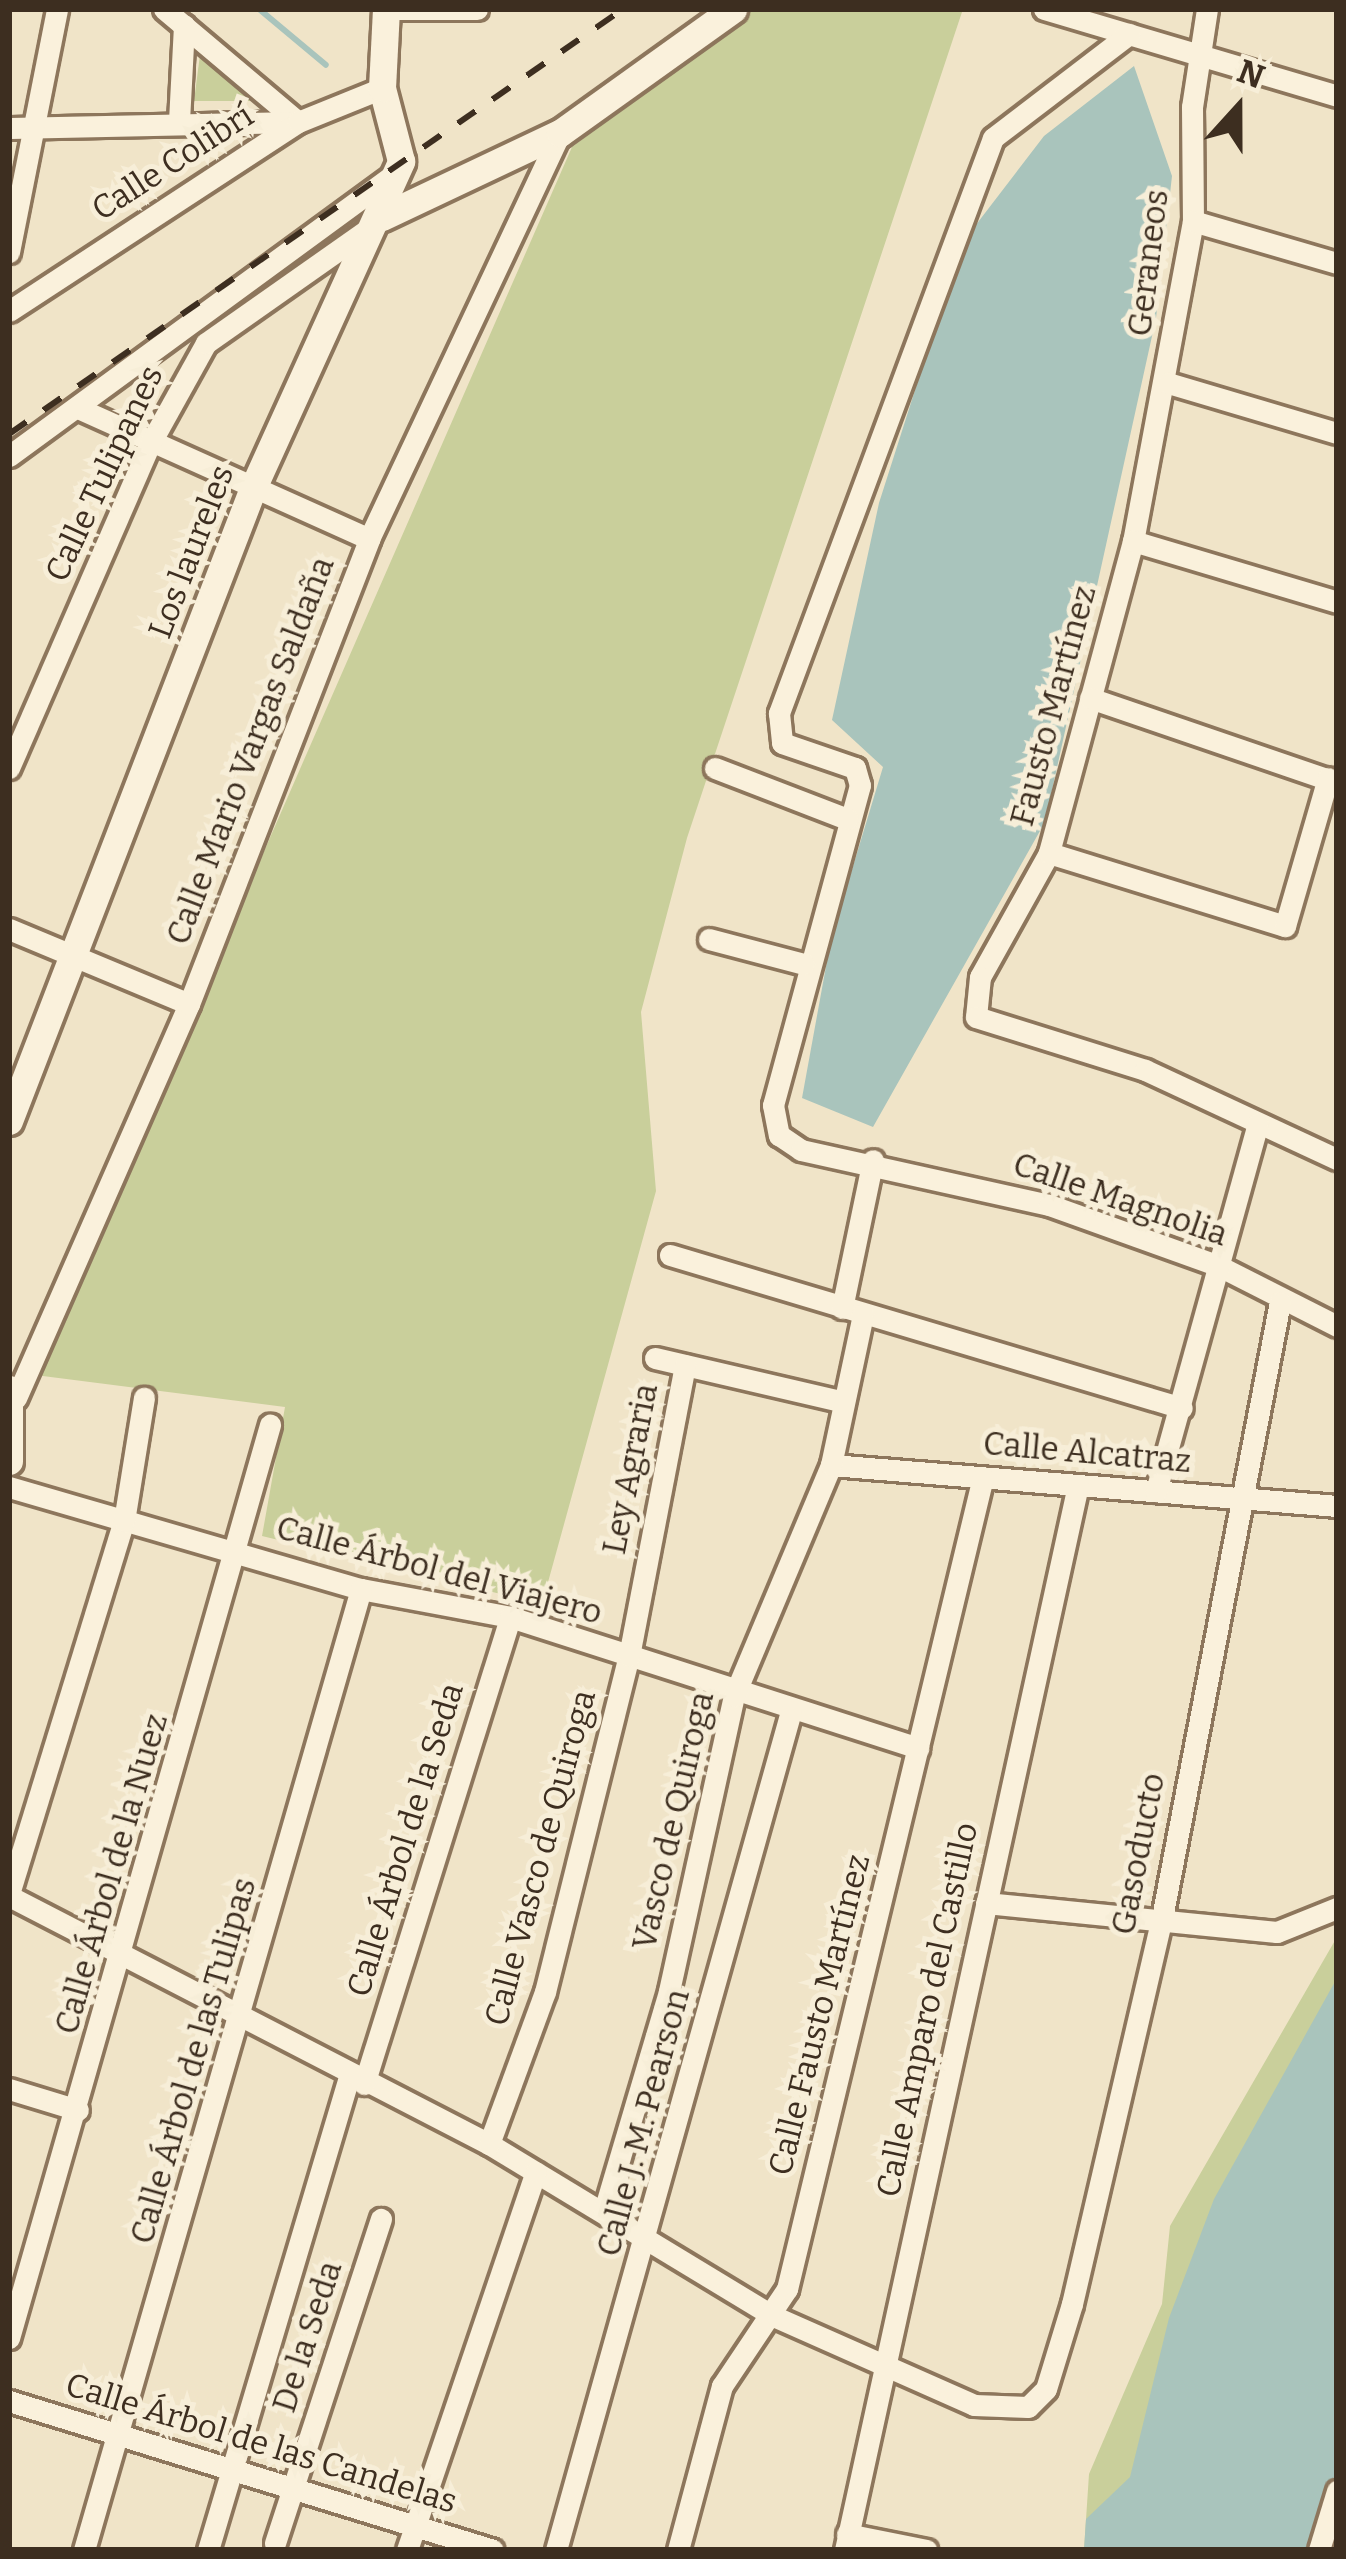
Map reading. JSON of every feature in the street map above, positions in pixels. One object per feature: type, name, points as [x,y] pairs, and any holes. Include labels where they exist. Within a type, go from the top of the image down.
[{"type":"street","points":[[9,252],[40,128],[57,9]]},
{"type":"street","points":[[164,9],[298,122]]},
{"type":"street","points":[[386,9],[477,9]]},
{"type":"street","name":"Los laureles","points":[[9,1121],[77,958],[253,488],[382,217],[401,161],[382,88],[386,9]]},
{"type":"street","points":[[382,217],[560,133],[733,9]]},
{"type":"street","points":[[1044,9],[1129,34],[1198,46],[1337,96]]},
{"type":"street","points":[[1198,46],[1207,9]]},
{"type":"street","points":[[179,121],[184,26]]},
{"type":"street","points":[[709,939],[803,964],[860,775],[775,730],[921,314],[993,138],[1129,34]]},
{"type":"street","name":"Geraneos","points":[[1198,46],[1193,221],[1168,383],[1337,433]]},
{"type":"street","name":"Calle Colibrí","points":[[9,311],[298,122],[382,88]]},
{"type":"street","points":[[9,128],[298,122]]},
{"type":"street","name":"Calle Mario Vargas Saldaña","points":[[12,1394],[189,1004],[369,539],[560,133]]},
{"type":"street","points":[[9,456],[80,410],[393,175]]},
{"type":"street","name":"Calle Tulipanes","points":[[9,768],[150,444],[206,343],[296,289],[382,217]]},
{"type":"street","points":[[1193,221],[1337,263]]},
{"type":"street","name":"Fausto Martínez","points":[[1168,383],[1133,541],[1049,853],[980,976],[976,1017],[1093,1050],[1258,1124]]},
{"type":"street","points":[[80,410],[369,539]]},
{"type":"street","points":[[1133,541],[1337,602]]},
{"type":"street","points":[[1049,853],[1285,926],[1333,780],[1090,698]]},
{"type":"street","points":[[715,768],[847,819]]},
{"type":"street","points":[[9,929],[189,1004]]},
{"type":"street","name":"Calle Magnolia","points":[[803,964],[773,1105],[779,1135],[801,1150],[873,1160],[1049,1205],[1217,1265],[1280,1303],[1337,1326]]},
{"type":"street","points":[[1156,1491],[1258,1124],[1337,1159]]},
{"type":"street","name":"Vasco de Quiroga","points":[[604,2211],[669,1991],[734,1696],[831,1465],[873,1160]]},
{"type":"street","points":[[670,1255],[1182,1408]]},
{"type":"street","name":"Gasoducto","points":[[884,2366],[974,2405],[1028,2407],[1046,2389],[1072,2304],[1162,1918],[1238,1500],[1280,1303]]},
{"type":"street","points":[[656,1358],[840,1401]]},
{"type":"street","name":"Ley Agraria","points":[[629,1656],[685,1365]]},
{"type":"street","points":[[9,1461],[12,1394]]},
{"type":"street","points":[[144,1398],[124,1521],[9,1895],[243,2021],[489,2144],[771,2315],[884,2366]]},
{"type":"street","name":"Calle Árbol de la Nuez","points":[[9,2338],[241,1553],[270,1426]]},
{"type":"street","name":"Calle Alcatraz","points":[[831,1465],[1337,1506]]},
{"type":"street","name":"Calle Fausto Martínez","points":[[678,2550],[722,2386],[787,2289],[982,1477]]},
{"type":"street","name":"Calle Amparo del Castillo","points":[[846,2542],[1078,1485]]},
{"type":"street","name":"Calle Árbol del Viajero","points":[[9,1486],[361,1589],[510,1617],[734,1696],[919,1748]]},
{"type":"street","name":"Calle Árbol de las Tulipas","points":[[84,2550],[243,2021],[361,1589]]},
{"type":"street","name":"Calle Árbol de la Seda","points":[[208,2550],[510,1617]]},
{"type":"street","name":"Calle Vasco de Quiroga","points":[[489,2144],[545,1992],[629,1656]]},
{"type":"street","name":"Calle J. M. Pearson","points":[[556,2550],[791,1712]]},
{"type":"street","points":[[986,1903],[1277,1932],[1337,1908]]},
{"type":"street","points":[[9,2089],[78,2110]]},
{"type":"street","points":[[411,2539],[536,2172]]},
{"type":"street","name":"De la Seda","points":[[275,2543],[381,2219]]},
{"type":"street","name":"Calle Árbol de las Candelas","points":[[9,2402],[292,2490],[411,2539],[494,2550]]},
{"type":"street","points":[[1319,2550],[1337,2491]]},
{"type":"street","points":[[846,2542],[926,2550]]},
{"type":"green space","points":[[752,9],[963,9],[687,838],[641,1012],[656,1191],[542,1604],[262,1536],[285,1407],[35,1375],[572,147]]},
{"type":"green space","points":[[201,47],[271,101],[194,101]]},
{"type":"green space","points":[[1337,1937],[1337,2457],[1308,2550],[1084,2550],[1089,2474],[1162,2304],[1170,2226]]},
{"type":"water","points":[[1134,66],[1172,176],[1156,318],[1045,822],[873,1127],[802,1098],[831,939],[883,767],[832,720],[879,503],[962,243],[1044,136]]},
{"type":"water","points":[[1337,1978],[1337,2479],[1320,2550],[1084,2550],[1086,2519],[1130,2477],[1169,2318],[1214,2199]]},
{"type":"waterway","points":[[259,9],[326,65]]},
{"type":"railway","points":[[9,434],[623,9]]}]
